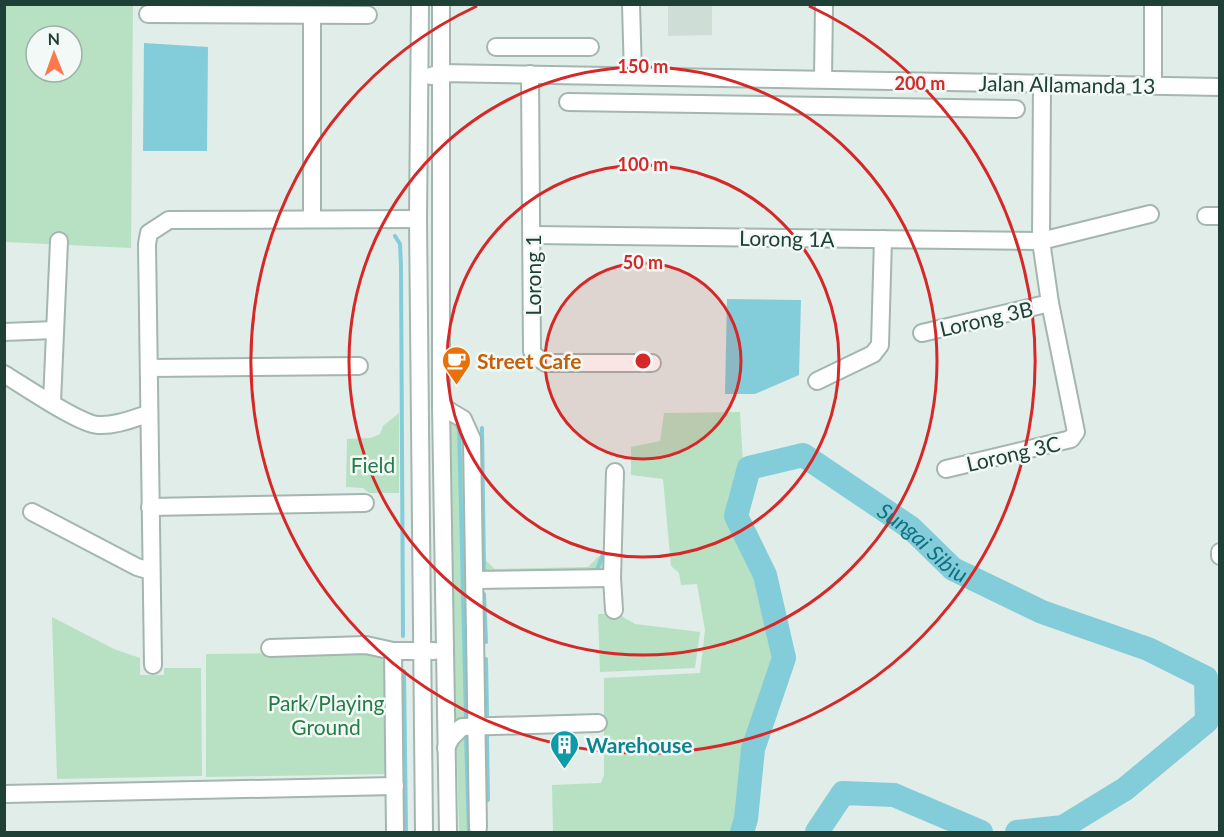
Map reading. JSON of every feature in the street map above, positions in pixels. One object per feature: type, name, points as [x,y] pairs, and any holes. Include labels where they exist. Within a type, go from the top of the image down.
[{"type":"street","points":[[420,4],[418,219],[424,832]]},
{"type":"street","points":[[441,4],[441,406],[448,832]]},
{"type":"street","points":[[631,4],[633,76]]},
{"type":"street","points":[[823,80],[824,4]]},
{"type":"street","points":[[1152,86],[1153,4]]},
{"type":"street","points":[[148,14],[368,15]]},
{"type":"street","points":[[312,15],[312,219]]},
{"type":"street","points":[[496,47],[590,47]]},
{"type":"street","points":[[564,75],[565,47]]},
{"type":"street","points":[[420,91],[427,79],[441,73]]},
{"type":"street","name":"Jalan Allamanda 13","points":[[441,73],[1220,87]]},
{"type":"street","name":"Lorong 1","points":[[530,74],[532,351],[535,356],[546,363],[652,363]]},
{"type":"street","points":[[699,77],[700,104]]},
{"type":"street","points":[[939,82],[940,108]]},
{"type":"street","points":[[1042,83],[1041,242],[1050,303]]},
{"type":"street","points":[[568,102],[1016,109]]},
{"type":"street","name":"Lorong 1A","points":[[532,235],[1041,242],[1150,214]]},
{"type":"street","points":[[153,665],[148,414],[147,244],[149,233],[169,220],[418,219]]},
{"type":"street","points":[[817,381],[873,354],[880,345],[883,239]]},
{"type":"street","points":[[52,402],[59,241]]},
{"type":"street","name":"Lorong 3B","points":[[922,333],[1050,303]]},
{"type":"street","name":"Lorong 3C","points":[[946,469],[1071,440],[1076,432],[1050,303]]},
{"type":"street","points":[[4,332],[55,330]]},
{"type":"street","points":[[149,368],[359,366]]},
{"type":"street","points":[[4,374],[82,420],[96,425],[114,424],[148,414]]},
{"type":"street","points":[[441,406],[463,419],[472,439],[478,828]]},
{"type":"street","points":[[614,610],[612,578],[615,472]]},
{"type":"street","points":[[150,507],[365,503]]},
{"type":"street","points":[[32,512],[137,567],[151,571]]},
{"type":"street","points":[[475,580],[612,578]]},
{"type":"street","points":[[270,648],[366,645],[393,651],[444,650]]},
{"type":"street","points":[[393,651],[395,832]]},
{"type":"street","points":[[446,748],[456,731],[477,725],[598,723]]},
{"type":"street","points":[[4,794],[395,786]]},
{"type":"shaded area","points":[[668,5],[712,5],[712,35],[668,36]]},
{"type":"green space","points":[[5,5],[133,5],[131,248],[5,242]]},
{"type":"green space","points":[[740,412],[743,464],[731,518],[758,574],[779,656],[748,743],[740,814],[734,832],[553,832],[552,785],[601,783],[604,775],[604,678],[700,673],[705,630],[697,584],[681,585],[679,573],[671,566],[663,479],[631,475],[631,447],[660,441],[664,413]]},
{"type":"green space","name":"Field","points":[[399,413],[399,493],[369,493],[363,488],[346,487],[347,439],[371,438],[380,434],[383,426]]},
{"type":"green space","points":[[447,414],[462,418],[472,832],[459,832]]},
{"type":"green space","points":[[599,556],[604,556],[602,570],[491,573],[483,568],[483,558],[495,569],[588,567]]},
{"type":"green space","points":[[598,614],[618,614],[635,624],[700,632],[695,668],[600,672]]},
{"type":"green space","points":[[52,617],[114,649],[140,658],[140,675],[164,675],[164,668],[201,668],[202,776],[57,779]]},
{"type":"green space","name":"Park/Playing Ground","points":[[388,652],[389,774],[206,777],[206,654]]},
{"type":"water","points":[[144,43],[208,47],[207,151],[143,151]]},
{"type":"water","points":[[727,299],[801,300],[799,375],[755,394],[725,394]]},
{"type":"waterway","points":[[395,236],[400,244],[401,266],[403,636]]},
{"type":"waterway","points":[[459,425],[466,717]]},
{"type":"waterway","points":[[482,428],[484,572],[486,572]]},
{"type":"waterway","name":"Sungai Sibiu","points":[[742,832],[746,819],[753,749],[784,658],[765,575],[736,516],[749,468],[803,455],[911,528],[953,569],[1042,612],[1148,649],[1206,678],[1207,721],[1125,789],[1063,827],[1017,832]]},
{"type":"waterway","points":[[591,570],[597,570],[603,554]]},
{"type":"waterway","points":[[484,594],[486,642]]},
{"type":"waterway","points":[[486,659],[487,715]]},
{"type":"waterway","points":[[404,671],[406,832]]},
{"type":"waterway","points":[[466,735],[469,832]]},
{"type":"waterway","points":[[487,736],[488,800]]},
{"type":"waterway","name":"Sungai Sibiu","points":[[817,832],[843,793],[894,795],[981,832]]},
{"type":"place","name":"Street Cafe","points":[[456,386]]},
{"type":"place","name":"Warehouse","points":[[565,770]]}]
